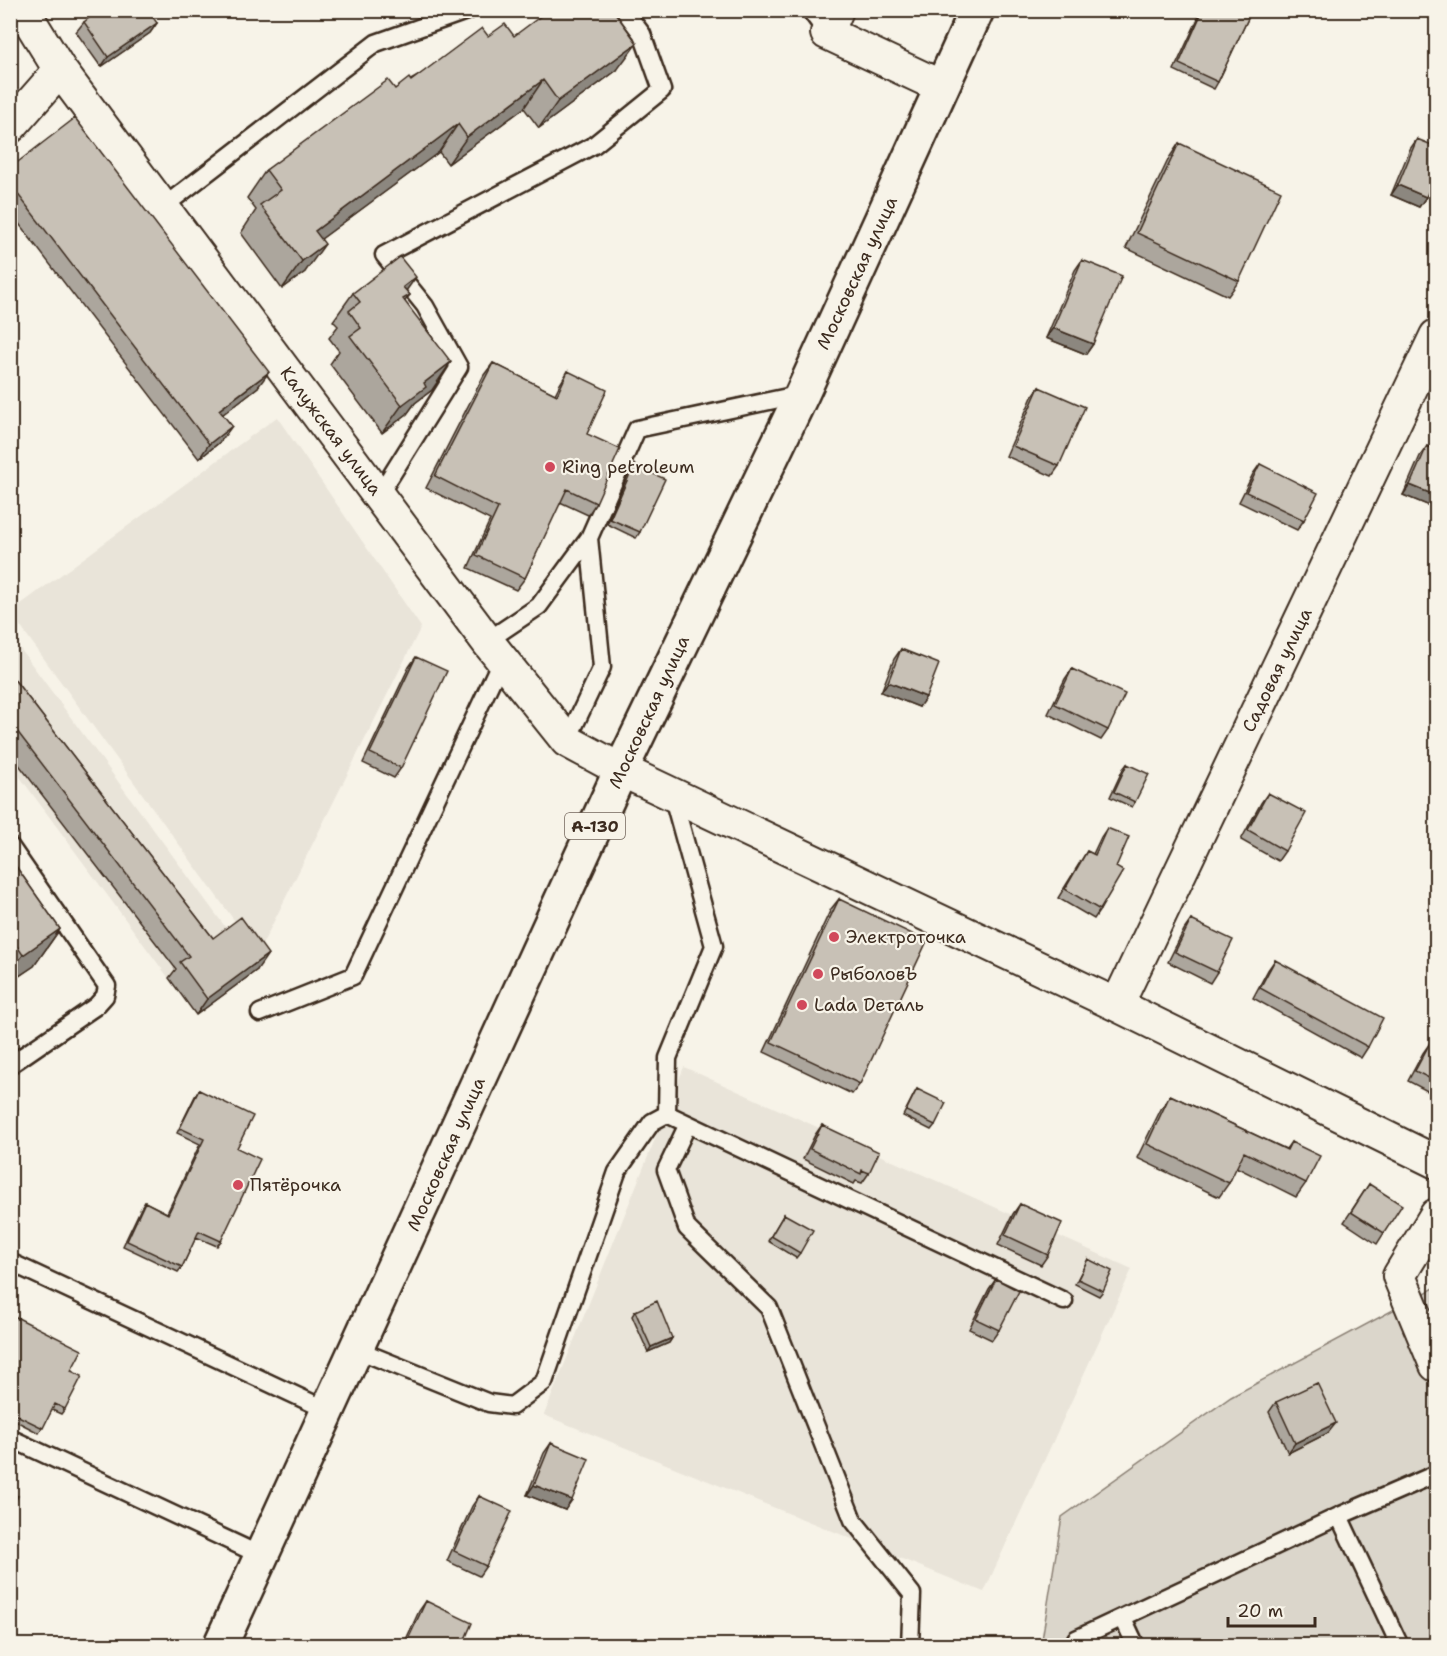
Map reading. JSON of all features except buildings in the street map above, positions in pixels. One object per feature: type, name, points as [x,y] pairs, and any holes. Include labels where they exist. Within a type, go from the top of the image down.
[{"type":"highway","name":"Московская улица","points":[[220,1646],[621,770],[802,394],[977,10]]},
{"type":"street","name":"Калужская улица","points":[[22,10],[60,70],[495,650],[567,741],[621,770],[1117,1005],[1437,1162]]},
{"type":"street","points":[[824,18],[942,87]]},
{"type":"street","points":[[10,127],[60,70]]},
{"type":"street","name":"Садовая улица","points":[[1117,1005],[1437,336]]},
{"type":"street","points":[[1437,1215],[1400,1276],[1437,1365]]},
{"type":"lane","points":[[163,207],[376,43],[469,10]]},
{"type":"lane","points":[[379,495],[459,367],[424,306],[384,255],[594,145],[662,90],[642,34],[624,10]]},
{"type":"lane","points":[[260,1013],[353,976],[495,650],[539,606],[589,538],[637,429],[802,394]]},
{"type":"lane","points":[[567,741],[602,667],[589,538]]},
{"type":"lane","points":[[667,1114],[668,1058],[714,946],[672,794]]},
{"type":"lane","points":[[10,846],[107,986],[105,996],[96,1006],[10,1065]]},
{"type":"lane","points":[[667,1114],[1064,1301]]},
{"type":"lane","points":[[363,1352],[489,1403],[512,1406],[544,1382],[617,1172],[652,1122],[667,1114]]},
{"type":"lane","points":[[688,1124],[666,1170],[687,1228],[769,1308],[853,1520],[912,1594],[910,1646]]},
{"type":"lane","points":[[10,1262],[329,1411]]},
{"type":"lane","points":[[10,1438],[262,1556]]},
{"type":"lane","points":[[1075,1646],[1076,1639],[1339,1516],[1437,1474]]},
{"type":"lane","points":[[1339,1516],[1400,1646]]},
{"type":"lane","points":[[1123,1618],[1136,1646]]},
{"type":"shaded area","points":[[277,417],[421,627],[258,953],[10,612]]},
{"type":"shaded area","points":[[10,635],[257,970],[196,1015],[11,765]]},
{"type":"shaded area","points":[[684,1067],[1132,1269],[984,1592],[544,1415]]},
{"type":"shaded area","points":[[1436,1287],[1436,1645],[1041,1646],[1062,1517],[1231,1397]]},
{"type":"place","name":"Ring petroleum","points":[[550,467]]},
{"type":"place","name":"Электроточка","points":[[834,937]]},
{"type":"place","name":"РыболовЪ","points":[[818,974]]},
{"type":"place","name":"Lada Dеталь","points":[[802,1005]]},
{"type":"place","name":"Пятёрочка","points":[[238,1185]]}]
